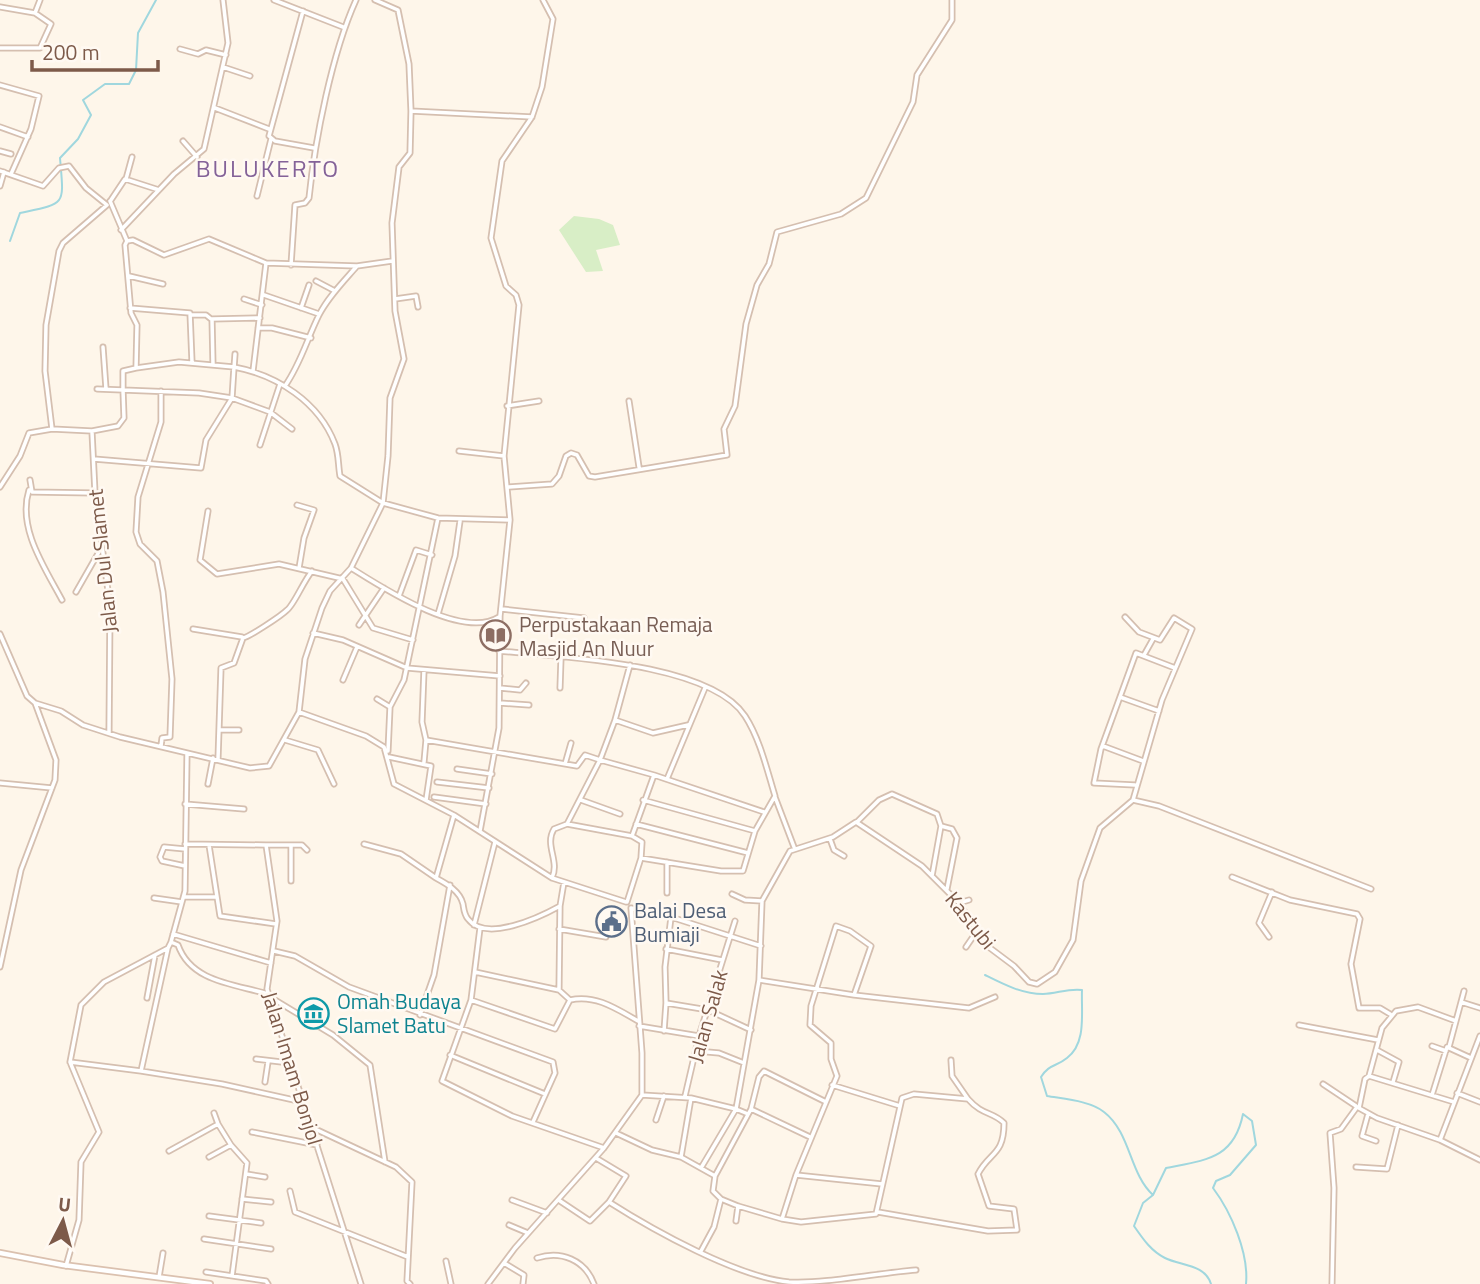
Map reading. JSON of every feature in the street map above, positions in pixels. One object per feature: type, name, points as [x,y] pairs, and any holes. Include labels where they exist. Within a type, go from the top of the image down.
[{"type":"main road","points":[[0,1253],[66,1266],[210,1284]]},
{"type":"street","points":[[35,13],[40,0]]},
{"type":"street","points":[[121,230],[204,149],[226,55],[228,39],[223,0]]},
{"type":"street","points":[[274,0],[344,27]]},
{"type":"street","points":[[292,265],[295,205],[305,203],[309,198],[314,148],[344,27],[356,0]]},
{"type":"street","points":[[0,634],[27,696],[35,703],[117,736],[161,744],[187,754],[217,756],[250,768],[265,767],[274,761],[299,712],[305,659],[330,592],[351,568],[383,503],[390,398],[404,359],[392,261],[394,185],[399,167],[410,153],[409,64],[398,10],[376,0]]},
{"type":"street","points":[[480,831],[492,774],[500,703],[500,616],[510,520],[504,456],[519,305],[516,295],[506,286],[491,238],[502,161],[532,117],[542,88],[552,29],[552,11],[543,0]]},
{"type":"street","points":[[509,487],[552,484],[559,476],[566,456],[571,453],[579,459],[586,472],[595,477],[639,467],[727,454],[724,429],[735,406],[746,324],[757,285],[769,264],[778,232],[841,214],[866,198],[913,102],[917,75],[952,20],[952,0]]},
{"type":"street","points":[[0,6],[35,13],[51,24],[41,47],[0,48]]},
{"type":"street","points":[[257,196],[271,139],[269,129],[303,11]]},
{"type":"street","points":[[180,49],[198,54],[207,50],[226,55]]},
{"type":"street","points":[[223,67],[250,76]]},
{"type":"street","points":[[0,85],[39,95],[28,137],[11,174]]},
{"type":"street","points":[[215,108],[269,129]]},
{"type":"street","points":[[411,111],[532,117]]},
{"type":"street","points":[[0,127],[28,137]]},
{"type":"street","points":[[271,139],[314,148]]},
{"type":"street","points":[[183,141],[197,157]]},
{"type":"street","points":[[0,152],[11,154]]},
{"type":"street","points":[[52,429],[46,371],[46,325],[59,251],[63,243],[109,203],[126,179],[132,158]]},
{"type":"street","points":[[0,186],[2,172],[43,186],[61,167],[70,167],[86,188],[109,203],[127,241],[125,245],[130,276],[130,308],[137,325],[136,368]]},
{"type":"street","points":[[126,179],[159,190]]},
{"type":"street","points":[[127,241],[133,240],[164,255],[174,254],[200,241],[217,240],[266,263],[292,265],[357,266],[392,261]]},
{"type":"street","points":[[253,371],[266,263]]},
{"type":"street","points":[[260,445],[270,412],[311,338],[319,314],[357,266]]},
{"type":"street","points":[[130,276],[163,284]]},
{"type":"street","points":[[316,281],[335,291]]},
{"type":"street","points":[[300,308],[309,285]]},
{"type":"street","points":[[264,295],[319,314]]},
{"type":"street","points":[[395,299],[416,296],[418,307]]},
{"type":"street","points":[[244,299],[262,305]]},
{"type":"street","points":[[130,308],[187,311],[212,319],[260,318]]},
{"type":"street","points":[[190,314],[192,362]]},
{"type":"street","points":[[212,319],[213,365]]},
{"type":"street","points":[[258,328],[272,328],[311,338]]},
{"type":"street","points":[[103,347],[106,389]]},
{"type":"street","points":[[94,458],[201,468],[206,440],[232,398],[235,354]]},
{"type":"street","points":[[0,487],[20,456],[29,433],[52,429],[92,431],[122,423],[123,371],[192,362],[253,371],[283,385],[324,423],[336,448],[339,474],[343,480],[383,503],[438,518],[510,520]]},
{"type":"street","points":[[97,389],[161,391],[232,398],[270,412],[292,429]]},
{"type":"street","points":[[161,391],[161,422],[138,497],[136,532],[139,544],[157,561],[163,599],[172,700],[170,737],[161,744]]},
{"type":"street","points":[[507,406],[539,401]]},
{"type":"street","points":[[629,401],[639,467]]},
{"type":"street","name":"Jalan Dul Slamet","points":[[92,431],[95,493],[110,606],[109,733]]},
{"type":"street","points":[[459,451],[504,456]]},
{"type":"street","points":[[30,480],[26,499],[28,530],[62,600]]},
{"type":"street","points":[[29,490],[95,493]]},
{"type":"street","points":[[297,505],[314,510],[304,538],[299,568]]},
{"type":"street","points":[[208,511],[200,560],[211,571],[217,574],[277,565],[343,579],[375,629],[413,640]]},
{"type":"street","points":[[438,518],[407,668],[390,707],[388,755],[391,780],[454,815],[552,878],[627,902],[631,908],[639,1024],[642,1095],[596,1158],[527,1233],[488,1284]]},
{"type":"street","points":[[438,614],[454,561],[460,520]]},
{"type":"street","points":[[76,592],[102,549]]},
{"type":"street","points":[[399,596],[416,551],[432,555]]},
{"type":"street","points":[[351,568],[399,596],[438,614],[488,623],[500,616]]},
{"type":"street","points":[[193,629],[243,638],[251,636],[289,609],[298,590],[312,571]]},
{"type":"street","points":[[359,625],[384,588]]},
{"type":"street","points":[[502,609],[584,618]]},
{"type":"street","points":[[1125,617],[1139,632],[1153,639],[1162,639],[1174,618],[1192,629],[1159,711],[1135,785],[1133,800],[1159,806],[1371,889]]},
{"type":"street","points":[[313,633],[358,646],[407,668],[501,676]]},
{"type":"street","points":[[208,784],[217,756],[220,730],[221,670],[234,663],[243,638]]},
{"type":"street","points":[[1144,655],[1153,639]]},
{"type":"street","points":[[343,680],[358,646]]},
{"type":"street","points":[[499,651],[630,665],[664,673],[705,688],[731,702],[745,715],[794,847]]},
{"type":"street","points":[[1135,785],[1093,783],[1102,746],[1135,654],[1175,668]]},
{"type":"street","points":[[560,688],[561,657]]},
{"type":"street","points":[[567,824],[600,760],[615,720],[630,665]]},
{"type":"street","points":[[424,670],[424,763]]},
{"type":"street","points":[[500,688],[520,690],[526,683]]},
{"type":"street","points":[[667,779],[705,688]]},
{"type":"street","points":[[1120,697],[1159,711]]},
{"type":"street","points":[[377,699],[390,707]]},
{"type":"street","points":[[0,967],[20,870],[52,789],[56,760],[35,703]]},
{"type":"street","points":[[500,703],[529,705]]},
{"type":"street","points":[[299,712],[366,736],[388,755],[432,767],[425,800]]},
{"type":"street","points":[[615,720],[653,733],[688,725]]},
{"type":"street","points":[[220,730],[239,730]]},
{"type":"street","points":[[285,740],[318,750],[334,785]]},
{"type":"street","points":[[426,740],[565,764],[579,765],[585,755],[764,811]]},
{"type":"street","points":[[565,764],[572,744]]},
{"type":"street","points":[[1102,746],[1143,761]]},
{"type":"street","points":[[141,1071],[168,948],[183,899],[187,754]]},
{"type":"street","points":[[457,769],[492,774]]},
{"type":"street","points":[[632,835],[654,775]]},
{"type":"street","points":[[438,782],[489,788]]},
{"type":"street","points":[[0,783],[52,789]]},
{"type":"street","points":[[701,1168],[736,1108],[758,980],[762,901],[794,847],[830,839],[856,822],[881,798],[892,794],[937,814],[942,826],[932,876]]},
{"type":"street","points":[[641,858],[739,873],[743,870],[764,811],[775,796]]},
{"type":"street","points":[[434,797],[486,804]]},
{"type":"street","points":[[581,800],[620,814]]},
{"type":"street","points":[[643,800],[755,831]]},
{"type":"street","name":"Kastubi","points":[[856,822],[896,846],[947,889],[986,945],[1031,984],[1044,981],[1067,954],[1077,929],[1081,880],[1100,828],[1133,800]]},
{"type":"street","points":[[185,804],[244,810]]},
{"type":"street","points":[[436,878],[454,815]]},
{"type":"street","points":[[552,878],[555,869],[550,836],[554,829],[567,824],[632,835],[642,842],[641,858],[627,902]]},
{"type":"street","points":[[636,824],[748,853]]},
{"type":"street","points":[[942,826],[952,829],[957,838],[947,889]]},
{"type":"street","points":[[830,839],[834,849],[844,856]]},
{"type":"street","points":[[474,925],[495,842]]},
{"type":"street","points":[[364,844],[401,854],[450,885],[462,900],[464,913],[480,928],[502,927],[536,919],[560,906]]},
{"type":"street","points":[[209,845],[220,916],[276,924]]},
{"type":"street","name":"Jalan Imam Bonjol","points":[[267,845],[276,924],[269,995],[361,1284]]},
{"type":"street","points":[[290,845],[291,881]]},
{"type":"street","points":[[185,866],[162,861],[160,857],[164,847],[302,845],[307,850]]},
{"type":"street","points":[[667,862],[667,893]]},
{"type":"street","points":[[1232,877],[1290,900],[1359,916],[1351,964],[1359,1008],[1380,1007],[1390,1014]]},
{"type":"street","points":[[559,990],[560,906],[564,882]]},
{"type":"street","points":[[420,1015],[434,975],[450,885]]},
{"type":"street","points":[[1269,937],[1259,923],[1272,892]]},
{"type":"street","points":[[732,894],[745,900],[762,901]]},
{"type":"street","points":[[154,898],[216,897]]},
{"type":"street","points":[[958,903],[969,900]]},
{"type":"street","points":[[631,908],[671,917],[761,946]]},
{"type":"street","points":[[664,1031],[666,948],[671,917]]},
{"type":"street","name":"Jalan Salak","points":[[685,1096],[699,1036],[735,921]]},
{"type":"street","points":[[782,1219],[810,1137],[837,1073],[831,1059],[832,1046],[810,1028],[811,1006],[838,926],[871,946],[854,995]]},
{"type":"street","points":[[480,928],[471,1000],[442,1082],[512,1116],[604,1148]]},
{"type":"street","points":[[559,929],[606,937]]},
{"type":"street","points":[[965,947],[978,931]]},
{"type":"street","points":[[173,934],[271,963]]},
{"type":"street","points":[[171,942],[178,945],[182,959],[202,974],[269,995],[333,1035],[370,1065],[385,1162]]},
{"type":"street","points":[[66,1266],[79,1220],[81,1162],[99,1128],[70,1062],[80,1009],[85,997],[104,982],[168,948]]},
{"type":"street","points":[[666,948],[723,960]]},
{"type":"street","points":[[274,951],[295,956],[349,986],[420,1015],[553,1062],[555,1073],[533,1122]]},
{"type":"street","points":[[147,998],[155,955]]},
{"type":"street","points":[[475,972],[559,990],[570,1000],[586,999],[608,1004],[639,1024],[699,1036]]},
{"type":"street","points":[[758,980],[854,995],[969,1008],[995,997]]},
{"type":"street","points":[[1433,1095],[1464,991]]},
{"type":"street","points":[[471,1000],[555,1029],[570,1000]]},
{"type":"street","points":[[1461,1002],[1480,1008]]},
{"type":"street","points":[[666,1003],[708,1010],[751,1030]]},
{"type":"street","points":[[1332,1284],[1334,1188],[1329,1134],[1341,1129],[1358,1107],[1378,1040],[1390,1014],[1413,1007],[1456,1021]]},
{"type":"street","points":[[1300,1025],[1378,1040]]},
{"type":"street","points":[[1440,1140],[1480,1036]]},
{"type":"street","points":[[1432,1046],[1446,1047],[1471,1058]]},
{"type":"street","points":[[1375,1049],[1383,1056],[1399,1061],[1393,1082]]},
{"type":"street","points":[[696,1051],[719,1053],[745,1063]]},
{"type":"street","points":[[450,1055],[546,1095]]},
{"type":"street","points":[[256,1059],[290,1063]]},
{"type":"street","points":[[824,1101],[764,1071],[759,1077],[751,1109],[715,1176],[713,1191],[721,1199],[738,1206],[801,1222],[878,1212],[988,1231],[1017,1230],[1014,1209],[989,1206],[978,1174],[997,1153],[1003,1137],[1004,1123],[995,1116],[983,1114],[968,1098],[952,1076],[951,1060]]},
{"type":"street","points":[[70,1062],[222,1083],[304,1103]]},
{"type":"street","points":[[265,1082],[268,1062]]},
{"type":"street","points":[[1369,1076],[1454,1102]]},
{"type":"street","points":[[1323,1084],[1368,1114],[1440,1140],[1480,1160]]},
{"type":"street","points":[[832,1085],[900,1106]]},
{"type":"street","points":[[1457,1093],[1480,1102]]},
{"type":"street","points":[[642,1095],[685,1096],[736,1108],[748,1114]]},
{"type":"street","points":[[656,1120],[664,1095]]},
{"type":"street","points":[[878,1212],[900,1106],[906,1095],[968,1098]]},
{"type":"street","points":[[681,1157],[691,1098]]},
{"type":"street","points":[[751,1109],[810,1137]]},
{"type":"street","points":[[214,1113],[231,1146],[246,1161],[232,1276]]},
{"type":"street","points":[[1368,1114],[1362,1136],[1376,1141]]},
{"type":"street","points":[[169,1151],[218,1124]]},
{"type":"street","points":[[1356,1167],[1386,1169],[1398,1125]]},
{"type":"street","points":[[312,1127],[399,1169],[413,1184],[407,1281],[410,1284]]},
{"type":"street","points":[[251,1132],[317,1144]]},
{"type":"street","points":[[616,1133],[652,1150],[681,1157],[715,1176]]},
{"type":"street","points":[[209,1157],[231,1146]]},
{"type":"street","points":[[559,1201],[589,1222],[609,1202],[626,1176],[596,1158]]},
{"type":"street","points":[[246,1174],[265,1177]]},
{"type":"street","points":[[796,1175],[882,1184]]},
{"type":"street","points":[[290,1191],[295,1212],[408,1257]]},
{"type":"street","points":[[242,1199],[271,1202]]},
{"type":"street","points":[[701,1251],[714,1227],[721,1199]]},
{"type":"street","points":[[512,1200],[547,1213]]},
{"type":"street","points":[[609,1202],[701,1251],[762,1277],[792,1282],[916,1270]]},
{"type":"street","points":[[736,1221],[738,1206]]},
{"type":"street","points":[[209,1216],[261,1223]]},
{"type":"street","points":[[509,1225],[527,1233]]},
{"type":"street","points":[[204,1239],[271,1249]]},
{"type":"street","points":[[159,1277],[163,1253]]},
{"type":"street","points":[[537,1258],[550,1254],[568,1258],[584,1266],[594,1284]]},
{"type":"street","points":[[446,1261],[452,1284]]},
{"type":"street","points":[[503,1264],[524,1275],[523,1284]]},
{"type":"street","points":[[205,1272],[266,1281],[268,1284]]},
{"type":"green space","points":[[574,216],[599,219],[613,225],[620,245],[596,250],[603,271],[586,272],[559,230]]},
{"type":"waterway","points":[[10,241],[20,213],[47,207],[59,200],[62,185],[60,158],[78,139],[91,115],[83,100],[105,84],[129,84],[136,70],[138,33],[156,0]]},
{"type":"waterway","points":[[985,975],[1013,988],[1035,994],[1082,990],[1082,1027],[1078,1044],[1067,1058],[1041,1077],[1047,1096],[1085,1103],[1104,1112],[1120,1131],[1139,1176],[1153,1195],[1166,1168],[1194,1163],[1216,1155],[1233,1140],[1243,1114],[1252,1121],[1256,1145],[1230,1175],[1216,1181],[1213,1188],[1226,1209],[1242,1246],[1246,1284]]},
{"type":"waterway","points":[[1153,1195],[1143,1203],[1134,1226],[1156,1252],[1171,1261],[1198,1269],[1208,1277],[1211,1284]]},
{"type":"place","name":"Perpustakaan Remaja Masjid An Nuur","points":[[496,636]]},
{"type":"place","name":"Balai Desa Bumiaji","points":[[611,922]]},
{"type":"place","name":"Omah Budaya Slamet Batu","points":[[314,1013]]},
{"type":"district","name":"BULUKERTO","points":[[268,168]]}]
